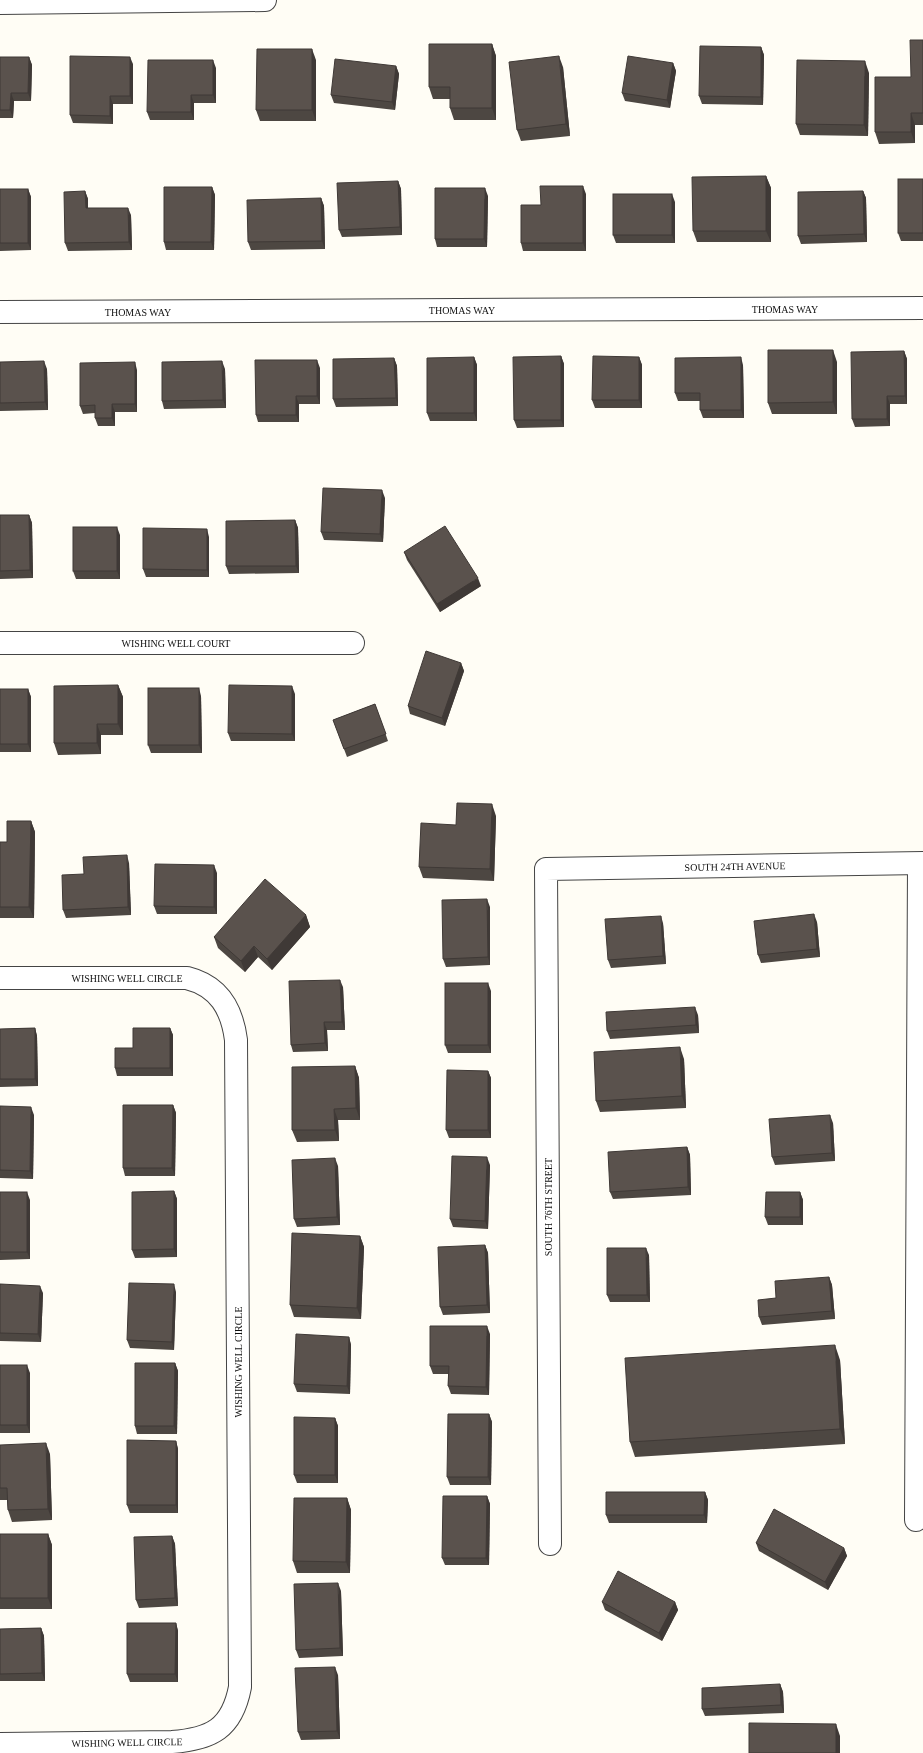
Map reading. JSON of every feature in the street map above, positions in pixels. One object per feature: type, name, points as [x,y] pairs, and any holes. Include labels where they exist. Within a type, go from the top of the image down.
[{"type":"street","points":[[0,3],[265,0]]},
{"type":"street","name":"THOMAS WAY","points":[[0,312],[923,308]]},
{"type":"street","name":"WISHING WELL COURT","points":[[0,642],[353,643]]},
{"type":"street","points":[[916,1520],[921,864]]},
{"type":"street","name":"SOUTH 24TH AVENUE","points":[[546,869],[921,864]]},
{"type":"street","name":"SOUTH 76TH STREET","points":[[546,869],[550,1544]]},
{"type":"street","name":"WISHING WELL CIRCLE","points":[[0,978],[187,978],[199,981],[209,987],[222,1000],[232,1017],[236,1040],[240,1687],[237,1702],[220,1728],[208,1736],[195,1740],[172,1742],[0,1744]]},
{"type":"building","points":[[910,40],[923,40],[923,113],[911,113],[911,132],[875,132],[875,77],[911,77]]},
{"type":"building","points":[[429,44],[492,44],[492,108],[450,108],[450,87],[429,87]]},
{"type":"building","points":[[700,46],[761,47],[761,97],[699,96]]},
{"type":"building","points":[[257,49],[312,49],[312,110],[256,110]]},
{"type":"building","points":[[70,56],[130,57],[130,96],[110,96],[110,116],[70,115]]},
{"type":"building","points":[[559,56],[566,124],[517,130],[509,62]]},
{"type":"building","points":[[628,56],[673,63],[667,100],[622,93]]},
{"type":"building","points":[[0,57],[29,57],[28,93],[11,93],[10,110],[0,110]]},
{"type":"building","points":[[335,59],[396,66],[392,102],[331,95]]},
{"type":"building","points":[[148,60],[213,60],[213,95],[191,95],[191,112],[147,112]]},
{"type":"building","points":[[797,60],[865,61],[864,125],[796,124]]},
{"type":"building","points":[[766,176],[766,231],[693,231],[692,177]]},
{"type":"building","points":[[898,179],[923,179],[923,233],[898,233]]},
{"type":"building","points":[[398,181],[400,227],[339,230],[337,183]]},
{"type":"building","points":[[540,186],[583,186],[583,243],[521,243],[521,205],[541,205]]},
{"type":"building","points":[[164,187],[212,187],[211,242],[164,242]]},
{"type":"building","points":[[435,188],[485,188],[484,239],[435,239]]},
{"type":"building","points":[[0,189],[28,189],[28,243],[0,243]]},
{"type":"building","points":[[85,191],[86,208],[128,208],[129,242],[65,243],[64,192]]},
{"type":"building","points":[[863,191],[864,234],[798,236],[798,192]]},
{"type":"building","points":[[613,194],[672,194],[672,235],[613,235]]},
{"type":"building","points":[[321,198],[322,241],[248,242],[247,200]]},
{"type":"building","points":[[768,350],[833,350],[833,402],[768,403]]},
{"type":"building","points":[[904,351],[905,396],[887,396],[887,419],[852,419],[851,352]]},
{"type":"building","points":[[561,356],[561,420],[514,420],[513,357]]},
{"type":"building","points":[[593,356],[639,357],[639,400],[592,400]]},
{"type":"building","points":[[474,357],[474,413],[427,413],[427,358]]},
{"type":"building","points":[[741,357],[741,410],[700,410],[700,393],[675,393],[675,358]]},
{"type":"building","points":[[394,358],[396,398],[333,399],[333,359]]},
{"type":"building","points":[[255,360],[317,360],[317,396],[296,396],[296,415],[256,415]]},
{"type":"building","points":[[44,361],[45,402],[0,403],[0,362]]},
{"type":"building","points":[[222,361],[223,400],[162,401],[162,362]]},
{"type":"building","points":[[135,362],[135,404],[112,404],[112,418],[95,418],[95,405],[80,406],[80,363]]},
{"type":"building","points":[[323,488],[382,490],[380,534],[321,532]]},
{"type":"building","points":[[0,515],[29,515],[30,570],[0,571]]},
{"type":"building","points":[[295,520],[296,566],[226,566],[226,521]]},
{"type":"building","points":[[445,526],[478,578],[437,604],[404,552]]},
{"type":"building","points":[[73,527],[117,527],[117,571],[73,571]]},
{"type":"building","points":[[143,528],[207,529],[207,570],[143,569]]},
{"type":"building","points":[[426,651],[461,663],[442,718],[408,706]]},
{"type":"building","points":[[118,685],[118,724],[97,724],[97,743],[54,743],[54,686]]},
{"type":"building","points":[[229,685],[292,686],[292,734],[228,733]]},
{"type":"building","points":[[148,688],[199,688],[199,745],[148,745]]},
{"type":"building","points":[[0,689],[28,689],[28,744],[0,744]]},
{"type":"building","points":[[375,704],[386,734],[344,749],[333,720]]},
{"type":"building","points":[[457,803],[492,804],[490,869],[419,867],[421,823],[456,825]]},
{"type":"building","points":[[7,821],[31,821],[29,907],[0,907],[0,842],[7,842]]},
{"type":"building","points":[[127,855],[128,907],[63,910],[62,875],[84,874],[83,857]]},
{"type":"building","points":[[155,864],[214,865],[214,907],[154,906]]},
{"type":"building","points":[[265,879],[306,915],[267,959],[254,946],[241,961],[214,937]]},
{"type":"building","points":[[487,899],[488,957],[443,959],[442,900]]},
{"type":"building","points":[[814,914],[817,949],[758,955],[754,921]]},
{"type":"building","points":[[661,916],[663,956],[608,960],[605,919]]},
{"type":"building","points":[[340,980],[342,1022],[324,1022],[325,1043],[291,1045],[289,981]]},
{"type":"building","points":[[445,983],[488,983],[488,1045],[445,1045]]},
{"type":"building","points":[[695,1007],[696,1025],[607,1031],[606,1012]]},
{"type":"building","points":[[35,1028],[35,1079],[0,1079],[0,1029]]},
{"type":"building","points":[[133,1028],[170,1028],[170,1068],[115,1068],[115,1048],[133,1048]]},
{"type":"building","points":[[680,1047],[682,1096],[596,1101],[594,1052]]},
{"type":"building","points":[[355,1066],[356,1108],[334,1109],[335,1130],[292,1130],[292,1067]]},
{"type":"building","points":[[447,1070],[488,1071],[488,1130],[446,1130]]},
{"type":"building","points":[[123,1105],[173,1105],[172,1168],[123,1168]]},
{"type":"building","points":[[0,1106],[31,1107],[30,1171],[0,1170]]},
{"type":"building","points":[[830,1115],[832,1153],[772,1157],[769,1119]]},
{"type":"building","points":[[687,1147],[688,1187],[610,1192],[608,1152]]},
{"type":"building","points":[[452,1156],[487,1157],[485,1221],[450,1219]]},
{"type":"building","points":[[335,1158],[337,1217],[294,1219],[292,1160]]},
{"type":"building","points":[[174,1191],[174,1249],[132,1250],[132,1192]]},
{"type":"building","points":[[0,1192],[27,1192],[27,1252],[0,1252]]},
{"type":"building","points":[[766,1192],[800,1192],[800,1217],[765,1217]]},
{"type":"building","points":[[292,1233],[360,1236],[357,1308],[290,1305]]},
{"type":"building","points":[[485,1245],[487,1305],[440,1307],[438,1247]]},
{"type":"building","points":[[607,1248],[646,1248],[647,1295],[607,1295]]},
{"type":"building","points":[[829,1277],[832,1311],[759,1317],[758,1300],[776,1298],[775,1281]]},
{"type":"building","points":[[129,1283],[174,1284],[172,1342],[127,1340]]},
{"type":"building","points":[[0,1284],[40,1286],[38,1334],[0,1333]]},
{"type":"building","points":[[430,1326],[487,1326],[486,1387],[448,1386],[449,1366],[430,1366]]},
{"type":"building","points":[[296,1334],[349,1337],[347,1386],[294,1384]]},
{"type":"building","points":[[835,1345],[840,1429],[630,1442],[625,1358]]},
{"type":"building","points":[[135,1363],[175,1363],[174,1426],[135,1426]]},
{"type":"building","points":[[0,1365],[27,1365],[27,1425],[0,1425]]},
{"type":"building","points":[[448,1414],[489,1414],[488,1477],[447,1477]]},
{"type":"building","points":[[294,1417],[335,1418],[335,1475],[294,1475]]},
{"type":"building","points":[[127,1440],[176,1441],[176,1505],[127,1505]]},
{"type":"building","points":[[46,1443],[48,1509],[8,1510],[7,1488],[0,1488],[0,1445]]},
{"type":"building","points":[[606,1492],[705,1492],[704,1515],[606,1515]]},
{"type":"building","points":[[443,1496],[487,1496],[486,1558],[442,1558]]},
{"type":"building","points":[[294,1498],[347,1498],[346,1562],[293,1561]]},
{"type":"building","points":[[774,1509],[844,1548],[825,1582],[756,1543]]},
{"type":"building","points":[[0,1534],[48,1534],[48,1598],[0,1598]]},
{"type":"building","points":[[172,1536],[175,1598],[136,1600],[134,1537]]},
{"type":"building","points":[[618,1571],[675,1602],[659,1633],[602,1602]]},
{"type":"building","points":[[338,1583],[340,1648],[296,1650],[294,1584]]},
{"type":"building","points":[[127,1623],[176,1623],[175,1674],[127,1674]]},
{"type":"building","points":[[41,1628],[42,1673],[0,1674],[0,1629]]},
{"type":"building","points":[[335,1667],[337,1731],[298,1732],[295,1668]]},
{"type":"building","points":[[780,1684],[781,1705],[702,1709],[702,1688]]},
{"type":"building","points":[[749,1723],[836,1724],[836,1753],[749,1753]]}]
